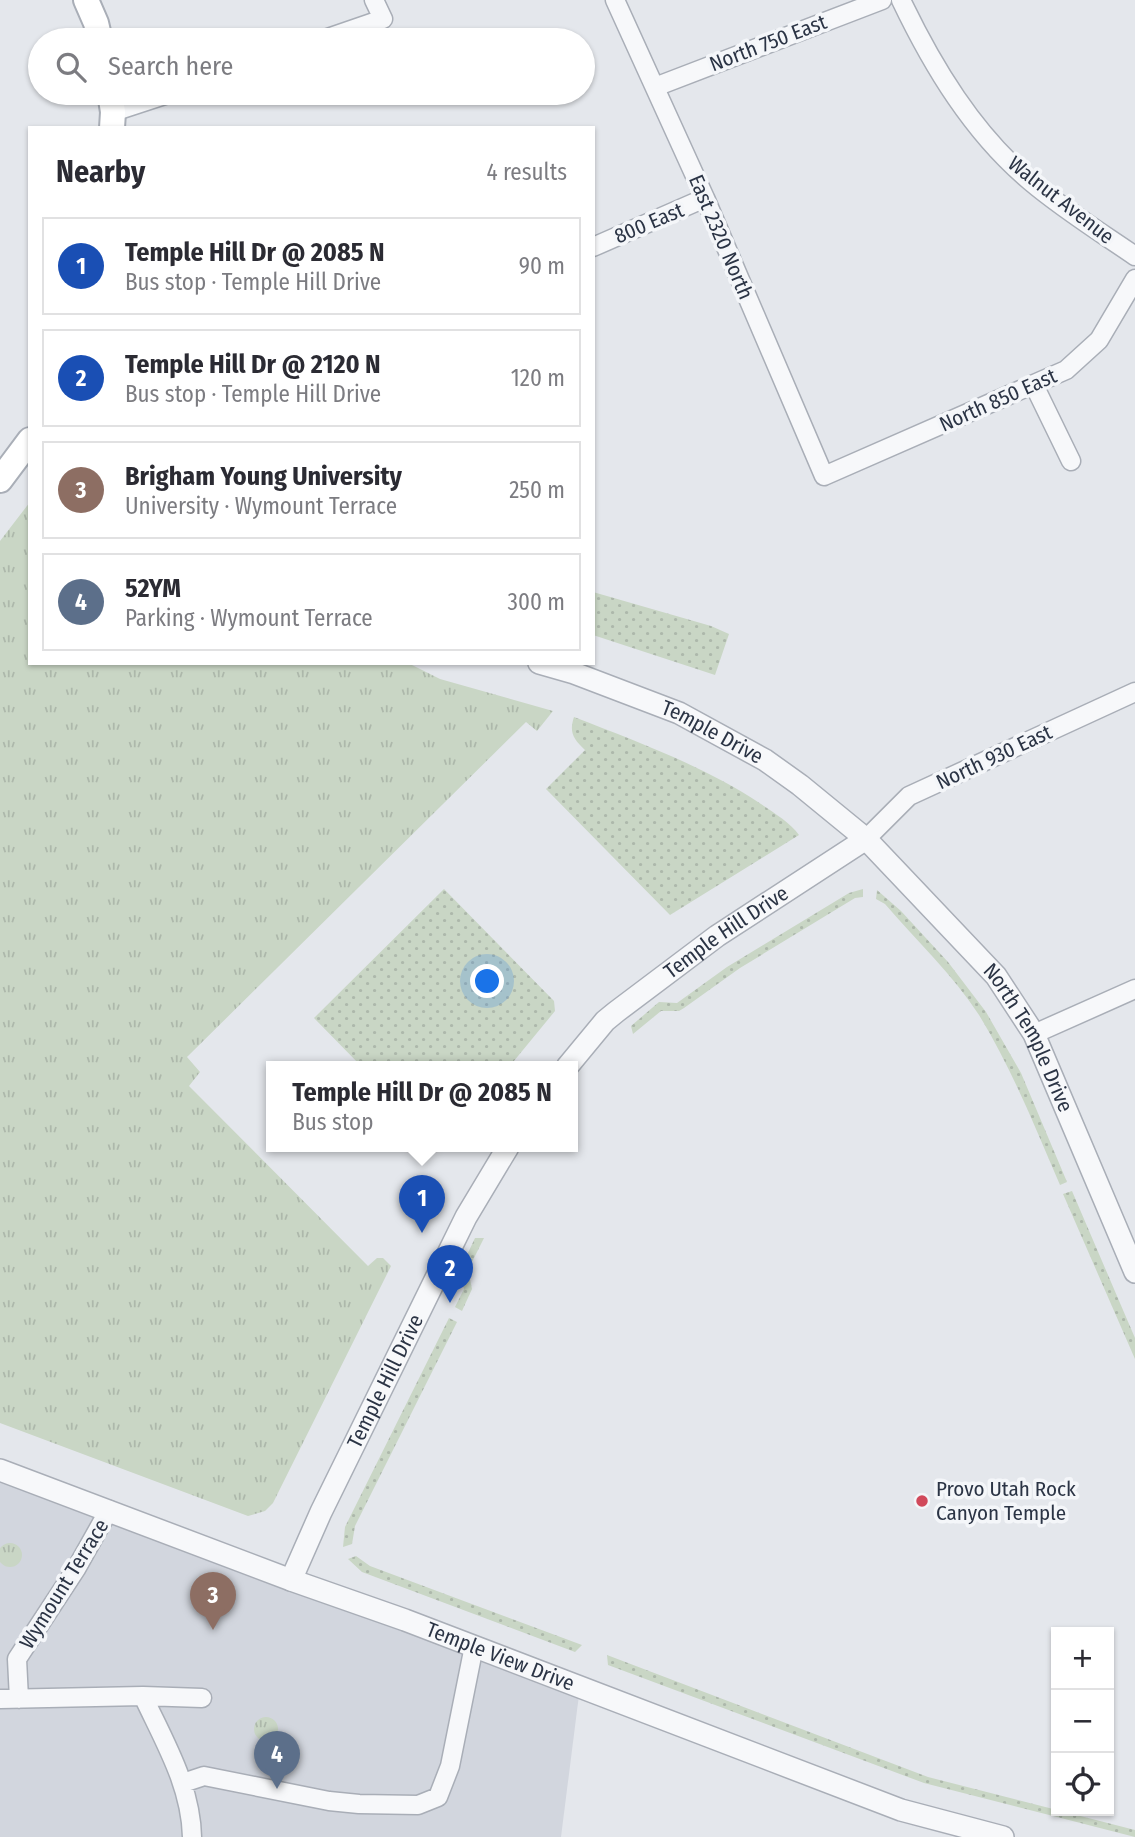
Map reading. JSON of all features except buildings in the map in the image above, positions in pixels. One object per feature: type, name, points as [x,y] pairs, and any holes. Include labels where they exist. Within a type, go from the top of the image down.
[{"type":"main road","points":[[86,0],[97,28]]},
{"type":"main road","points":[[0,480],[28,443]]},
{"type":"street","points":[[357,28],[383,19],[374,0]]},
{"type":"street","name":"East 2320 North","points":[[615,0],[705,198],[824,476]]},
{"type":"street","name":"North 750 East","points":[[655,87],[882,0]]},
{"type":"street","name":"Walnut Avenue","points":[[901,0],[917,35],[951,91],[1002,155],[1063,207],[1135,256]]},
{"type":"street","points":[[112,111],[132,105]]},
{"type":"street","name":"800 East","points":[[595,246],[705,198]]},
{"type":"street","name":"North 850 East","points":[[824,476],[1066,370],[1100,340],[1135,279]]},
{"type":"street","points":[[1034,385],[1071,461]]},
{"type":"street","name":"Temple Drive","points":[[546,665],[635,696],[717,732],[765,760],[800,785],[866,839]]},
{"type":"street","name":"North 930 East","points":[[866,839],[909,796],[1135,692]]},
{"type":"street","name":"North Temple Drive","points":[[866,839],[996,976],[1034,1034],[1134,1265]]},
{"type":"street","name":"Temple Hill Drive","points":[[572,1061],[605,1021],[717,936],[866,839]]},
{"type":"street","points":[[1034,1034],[1135,989]]},
{"type":"street","name":"Temple Hill Drive","points":[[291,1580],[321,1512],[466,1217],[505,1152]]},
{"type":"street","name":"Temple View Drive","points":[[0,1470],[474,1646],[901,1810],[1003,1837]]},
{"type":"street","name":"Wymount Terrace","points":[[19,1699],[18,1659],[76,1569],[109,1510]]},
{"type":"street","points":[[183,1783],[204,1776],[329,1801],[359,1804],[418,1805],[438,1797],[450,1766],[474,1646]]},
{"type":"street","points":[[143,1696],[183,1783],[189,1802],[192,1837]]},
{"type":"street","points":[[0,1699],[143,1696],[202,1698]]},
{"type":"shaded area","points":[[0,1471],[580,1687],[561,1837],[0,1837]]},
{"type":"green space","points":[[28,505],[28,665],[412,665],[440,679],[553,711],[537,731],[526,722],[187,1057],[200,1072],[189,1086],[368,1266],[377,1258],[383,1258],[391,1266],[273,1503],[265,1511],[248,1516],[0,1423],[0,541]]},
{"type":"green space","points":[[595,593],[711,626],[729,634],[715,675],[595,636]]},
{"type":"green space","points":[[574,717],[717,778],[777,815],[799,835],[670,915],[546,789],[585,750],[573,735]]},
{"type":"green space","points":[[444,889],[554,1001],[555,1011],[514,1061],[356,1061],[314,1018]]},
{"type":"green space","points":[[863,889],[863,897],[855,898],[740,968],[679,1011],[661,1011],[633,1034],[631,1026],[659,1002],[677,1003],[727,967],[849,893]]},
{"type":"green space","points":[[877,890],[901,911],[948,962],[986,1012],[1021,1073],[1067,1182],[1060,1185],[1013,1077],[979,1015],[934,958],[885,904],[876,899]]},
{"type":"green space","points":[[1072,1191],[1135,1338],[1135,1359],[1063,1194]]},
{"type":"green space","points":[[475,1238],[484,1238],[468,1270],[472,1289],[462,1311],[455,1307],[464,1289],[459,1272]]},
{"type":"green space","points":[[449,1318],[457,1322],[355,1526],[352,1544],[343,1547],[345,1527]]},
{"type":"green space","points":[[5,1544],[15,1544],[21,1550],[21,1560],[15,1566],[5,1566],[-1,1560],[-1,1550]]},
{"type":"green space","points":[[356,1556],[370,1566],[582,1645],[575,1652],[362,1572],[348,1559]]},
{"type":"green space","points":[[607,1655],[928,1777],[1051,1808],[1051,1816],[924,1783],[608,1665]]},
{"type":"green space","points":[[266,1717],[275,1720],[278,1729],[275,1738],[266,1741],[257,1738],[254,1729],[257,1720]]},
{"type":"green space","points":[[1053,1816],[1080,1816],[1135,1830],[1135,1837]]},
{"type":"place","name":"Temple Hill Dr @ 2085 N","points":[[422,1233]]},
{"type":"place","name":"Temple Hill Dr @ 2120 N","points":[[450,1303]]},
{"type":"place","name":"Provo Utah Rock Canyon Temple","points":[[922,1501]]},
{"type":"place","name":"Brigham Young University","points":[[213,1630]]},
{"type":"place","name":"52YM","points":[[277,1789]]}]
